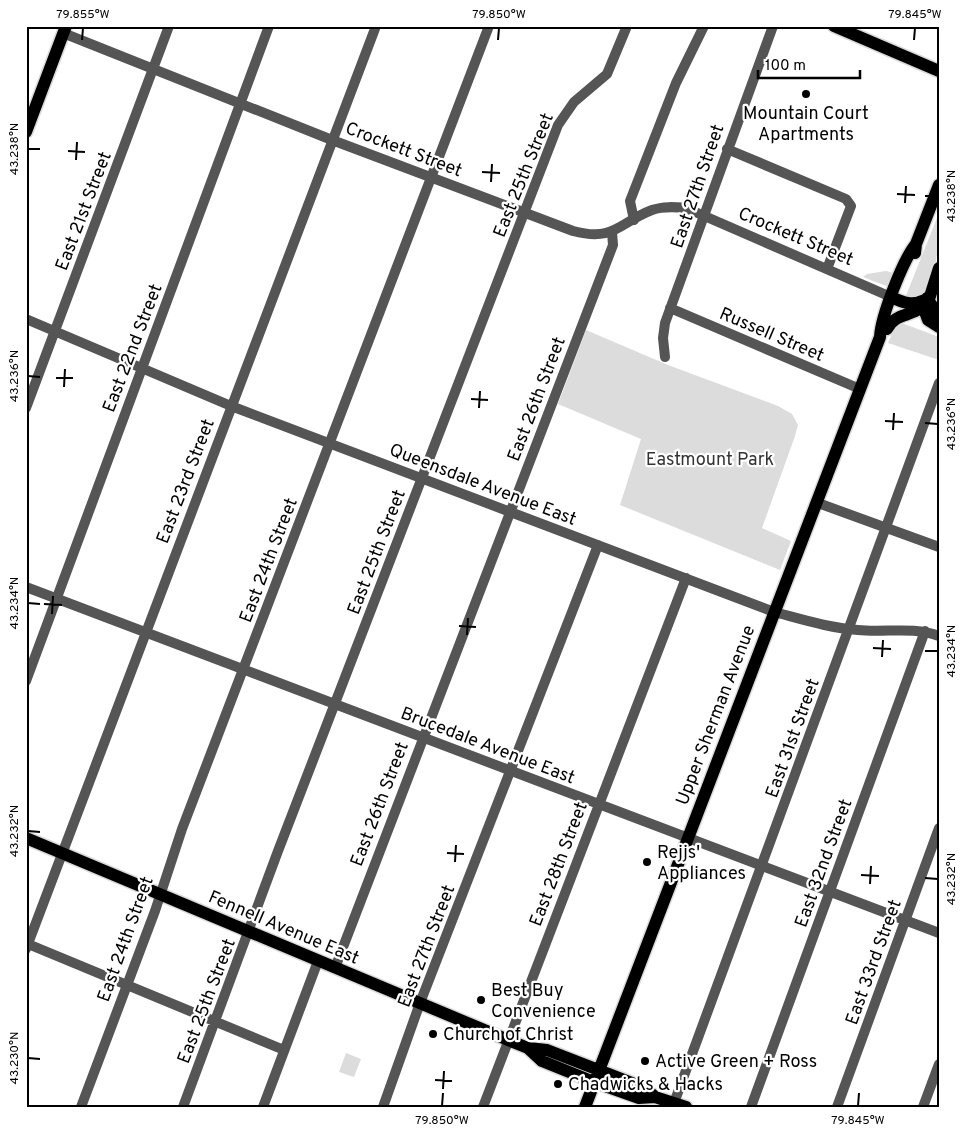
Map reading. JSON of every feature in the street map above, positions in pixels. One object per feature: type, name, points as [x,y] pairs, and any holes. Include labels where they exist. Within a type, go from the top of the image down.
[{"type":"main road","points":[[834,26],[939,71]]},
{"type":"main road","points":[[26,131],[65,30]]},
{"type":"main road","name":"Upper Sherman Avenue","points":[[585,1107],[686,838],[883,333],[908,254],[916,244],[939,185]]},
{"type":"main road","points":[[883,333],[891,322],[899,316],[920,310],[939,268]]},
{"type":"main road","points":[[895,298],[914,304],[927,298]]},
{"type":"main road","points":[[927,298],[939,316]]},
{"type":"main road","points":[[927,298],[926,317],[939,328]]},
{"type":"main road","points":[[899,316],[939,328]]},
{"type":"main road","name":"Fennell Avenue East","points":[[26,838],[528,1048],[542,1061],[645,1088],[655,1097],[680,1105]]},
{"type":"street","name":"East 21st Street","points":[[26,408],[169,26]]},
{"type":"street","name":"East 22nd Street","points":[[26,681],[269,26]]},
{"type":"street","name":"East 23rd Street","points":[[27,946],[376,26]]},
{"type":"street","name":"East 24th Street","points":[[80,1107],[127,984],[182,829],[490,26]]},
{"type":"street","name":"East 25th Street","points":[[183,1107],[249,932],[251,920],[561,119],[574,102],[607,74],[626,26]]},
{"type":"street","points":[[634,220],[630,201],[676,82],[704,26]]},
{"type":"street","name":"East 27th Street","points":[[665,357],[663,330],[670,308],[773,26]]},
{"type":"street","name":"Crockett Street","points":[[65,30],[240,104],[431,178],[586,234],[612,232],[653,210],[667,207],[686,208],[895,298]]},
{"type":"street","points":[[727,149],[846,199],[851,206],[827,269]]},
{"type":"street","name":"East 26th Street","points":[[335,968],[613,245],[612,232]]},
{"type":"street","name":"Russell Street","points":[[670,308],[860,389]]},
{"type":"street","name":"Queensdale Avenue East","points":[[26,319],[231,406],[774,612],[848,629],[924,631],[939,636]]},
{"type":"street","name":"East 31st Street","points":[[680,1105],[762,867],[939,382]]},
{"type":"street","points":[[818,502],[939,548]]},
{"type":"street","name":"East 27th Street","points":[[383,1107],[420,1003],[598,545]]},
{"type":"street","name":"East 28th Street","points":[[483,1107],[686,578]]},
{"type":"street","name":"Brucedale Avenue East","points":[[26,587],[939,933]]},
{"type":"street","name":"East 32nd Street","points":[[751,1107],[924,631]]},
{"type":"street","name":"East 33rd Street","points":[[837,1107],[939,828]]},
{"type":"street","points":[[27,946],[127,984],[284,1050]]},
{"type":"street","points":[[262,1107],[318,960]]},
{"type":"street","points":[[923,1107],[939,1064]]},
{"type":"green space","points":[[939,213],[937,257],[931,280],[920,298],[905,298]]},
{"type":"green space","points":[[886,271],[893,273],[889,287],[863,277],[867,274]]},
{"type":"green space","points":[[899,322],[939,337],[939,360],[888,343],[896,324]]},
{"type":"green space","name":"Eastmount Park","points":[[586,330],[668,365],[778,406],[792,414],[798,425],[762,528],[791,541],[780,570],[620,505],[641,439],[558,404]]},
{"type":"green space","points":[[346,1053],[361,1059],[354,1077],[339,1072]]},
{"type":"place","name":"Mountain Court Apartments","points":[[806,94]]},
{"type":"place","name":"Rejjs' Appliances","points":[[647,862]]},
{"type":"place","name":"Best Buy Convenience","points":[[481,1000]]},
{"type":"place","name":"Church of Christ","points":[[433,1034]]},
{"type":"place","name":"Active Green + Ross","points":[[645,1061]]},
{"type":"place","name":"Chadwicks & Hacks","points":[[558,1084]]}]
